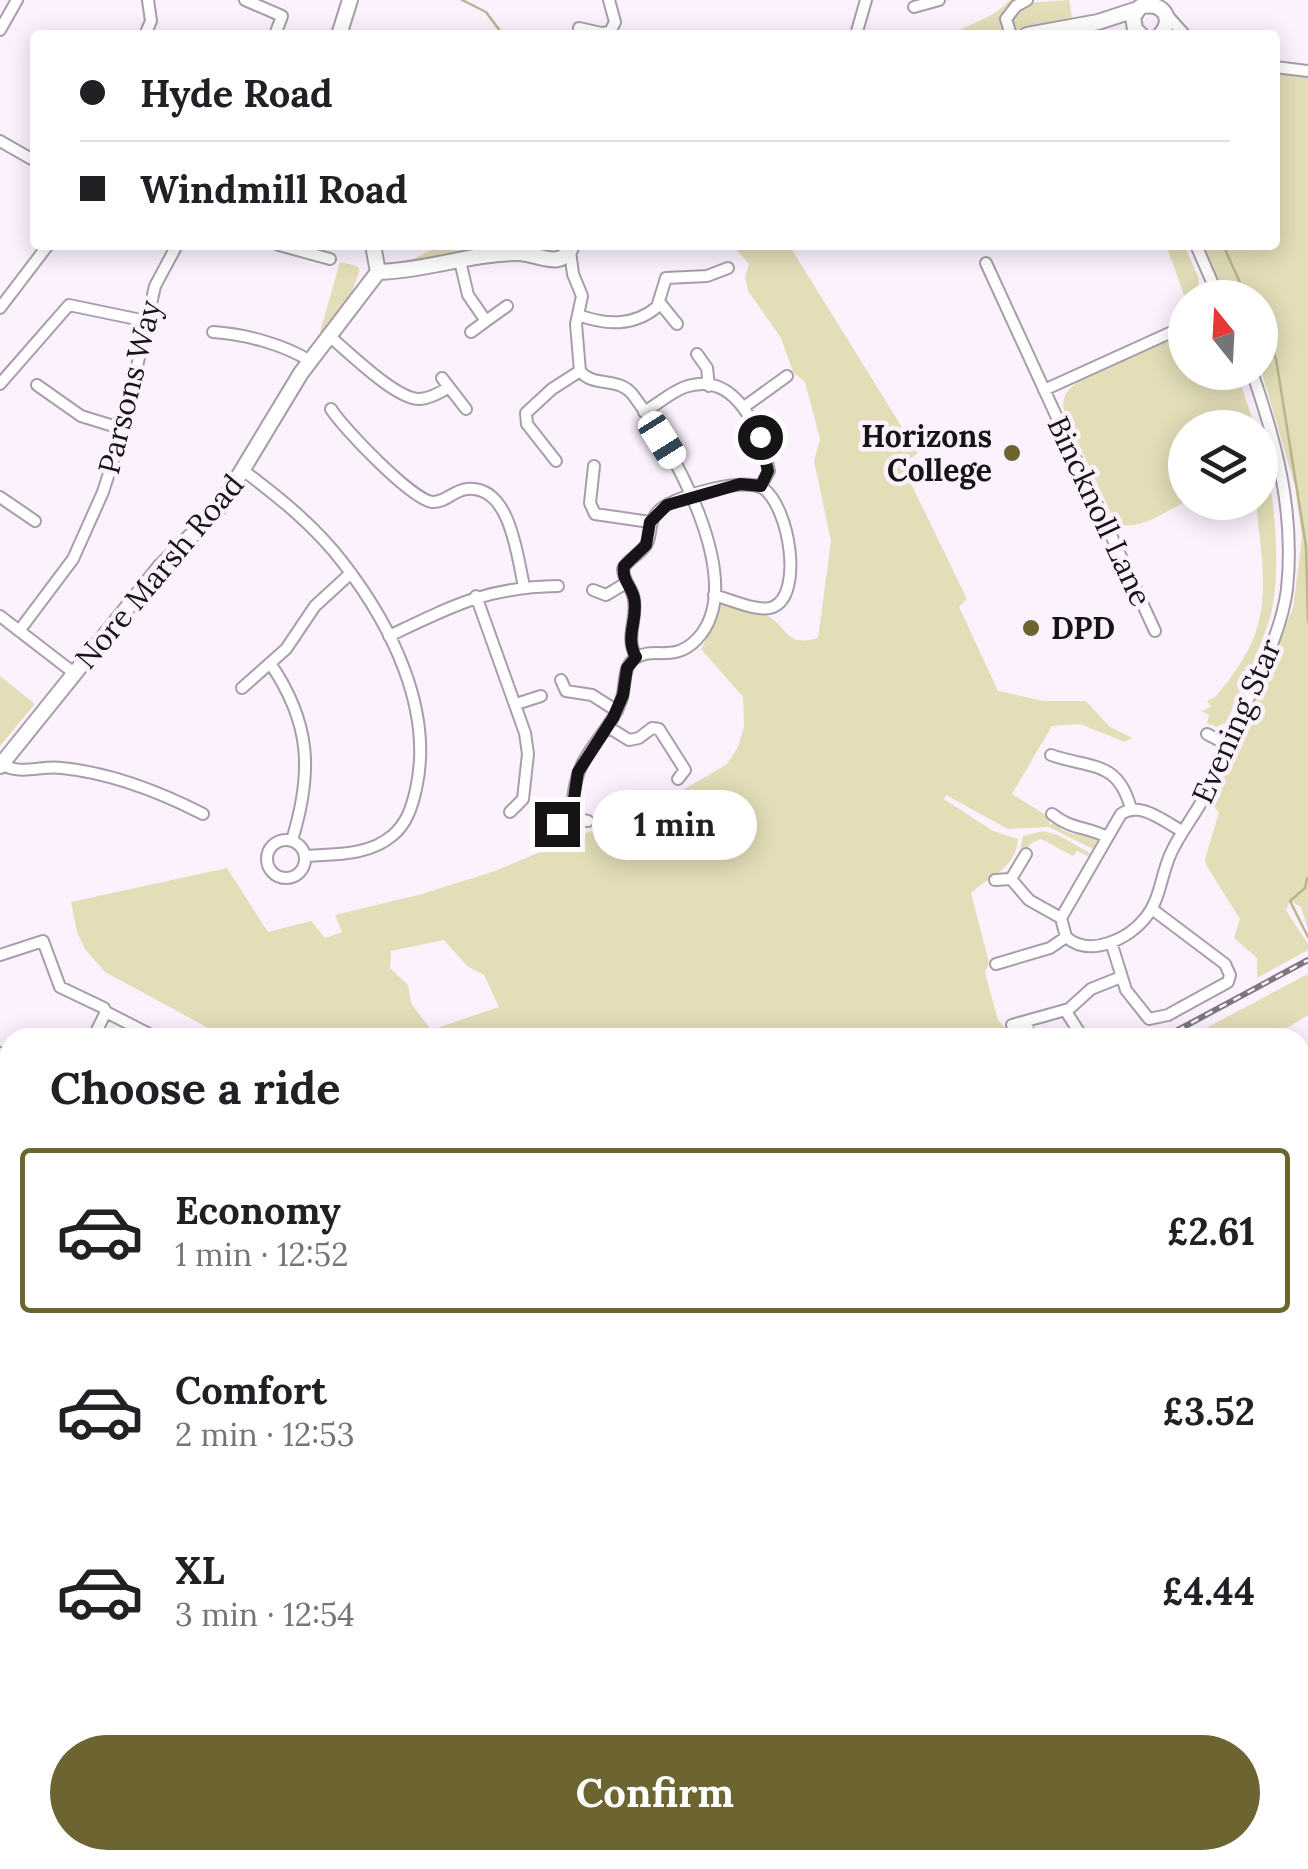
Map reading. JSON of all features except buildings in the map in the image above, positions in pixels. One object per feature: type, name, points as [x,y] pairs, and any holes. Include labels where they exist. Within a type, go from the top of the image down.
[{"type":"street","points":[[0,30],[17,0]]},
{"type":"street","points":[[147,30],[148,0]]},
{"type":"street","points":[[245,0],[282,16],[277,30]]},
{"type":"street","points":[[341,30],[350,0]]},
{"type":"street","points":[[609,0],[615,22],[611,30]]},
{"type":"street","points":[[857,30],[866,0]]},
{"type":"street","points":[[914,6],[940,0]]},
{"type":"street","points":[[1009,30],[1006,18],[1027,0]]},
{"type":"street","points":[[1054,30],[1098,22],[1152,3],[1164,8],[1181,30]]},
{"type":"street","points":[[1138,30],[1133,17],[1142,4]]},
{"type":"street","points":[[1098,22],[1128,30]]},
{"type":"street","points":[[579,28],[586,30]]},
{"type":"street","points":[[1280,67],[1308,70]]},
{"type":"street","points":[[0,142],[30,157]]},
{"type":"street","points":[[0,308],[44,250]]},
{"type":"street","name":"Parsons Way","points":[[19,631],[80,547],[123,429],[155,286],[173,250]]},
{"type":"street","points":[[297,250],[330,259]]},
{"type":"street","points":[[374,250],[378,272],[538,252],[562,258],[569,250]]},
{"type":"street","points":[[571,818],[578,772],[617,711],[627,668],[636,657],[672,654],[692,645],[706,626],[714,595],[710,552],[680,467],[626,387],[588,378],[580,371],[576,330],[582,296],[573,274],[572,250]]},
{"type":"street","points":[[1198,250],[1211,280]]},
{"type":"street","points":[[538,252],[573,274]]},
{"type":"street","points":[[460,261],[468,295],[486,322]]},
{"type":"street","name":"Bincknoll Lane","points":[[986,263],[1155,631]]},
{"type":"street","points":[[578,315],[631,323],[660,303],[666,278],[707,276],[728,268]]},
{"type":"street","name":"Nore Marsh Road","points":[[0,765],[161,566],[212,516],[244,471],[279,405],[378,272]]},
{"type":"street","points":[[53,301],[146,321]]},
{"type":"street","points":[[660,303],[677,324]]},
{"type":"street","points":[[0,384],[70,305]]},
{"type":"street","points":[[471,332],[507,306]]},
{"type":"street","points":[[213,332],[232,328],[310,360]]},
{"type":"street","name":"Bincknoll Lane","points":[[1044,390],[1168,334]]},
{"type":"street","points":[[328,336],[409,397],[423,398],[445,382],[466,409]]},
{"type":"street","points":[[697,354],[708,368],[709,386]]},
{"type":"street","points":[[556,461],[527,424],[527,410],[580,371]]},
{"type":"street","points":[[744,407],[787,376]]},
{"type":"street","points":[[36,384],[81,416],[123,429]]},
{"type":"street","points":[[644,412],[686,387],[709,386],[727,391],[744,407],[760,437],[768,467],[761,486]]},
{"type":"street","name":"Evening Star","points":[[1152,910],[1166,865],[1212,783],[1281,620],[1287,580],[1285,486],[1257,390]]},
{"type":"street","points":[[331,409],[340,424],[417,497],[438,502],[468,489],[490,496],[514,534],[524,586]]},
{"type":"street","points":[[594,466],[590,503],[595,514],[650,522]]},
{"type":"street","points":[[244,471],[302,519],[351,573],[390,636],[410,686],[418,727],[418,781],[410,814],[393,835],[376,846],[305,856]]},
{"type":"street","points":[[636,657],[630,642],[634,596],[626,583],[624,566],[646,545],[650,522],[660,509],[692,496],[740,484],[761,486],[776,502],[789,538],[790,571],[781,601],[763,609],[714,595]]},
{"type":"street","points":[[0,497],[35,521]]},
{"type":"street","points":[[242,688],[292,642],[314,606],[351,573]]},
{"type":"street","points":[[606,595],[626,583]]},
{"type":"street","points":[[390,636],[476,596],[524,586],[558,586]]},
{"type":"street","points":[[593,590],[606,595]]},
{"type":"street","points":[[604,610],[606,595]]},
{"type":"street","points":[[476,596],[526,740],[523,799],[510,812]]},
{"type":"street","points":[[0,616],[74,673]]},
{"type":"street","points":[[270,663],[296,710],[305,749],[306,784],[292,840]]},
{"type":"street","points":[[563,690],[592,695],[617,711]]},
{"type":"street","points":[[516,704],[541,696]]},
{"type":"street","points":[[608,727],[630,740],[652,728],[659,729],[681,774],[698,770]]},
{"type":"street","points":[[1207,734],[1228,745]]},
{"type":"street","points":[[1051,755],[1068,754],[1118,778],[1131,808],[1120,814],[1062,918],[1066,937]]},
{"type":"street","points":[[0,765],[19,771],[64,768],[132,782],[203,814]]},
{"type":"street","name":"Evening Star","points":[[1131,808],[1145,811],[1182,831]]},
{"type":"street","points":[[1052,814],[1069,827],[1107,837]]},
{"type":"street","points":[[557,824],[571,818],[588,821]]},
{"type":"street","points":[[292,840],[301,846],[305,856],[300,872],[291,878],[280,878],[266,862],[268,850],[276,842],[292,840]]},
{"type":"street","points":[[1011,878],[1026,854]]},
{"type":"street","points":[[1011,878],[1029,900],[1062,918]]},
{"type":"street","points":[[995,880],[1011,878]]},
{"type":"street","points":[[1066,937],[1082,945],[1110,942],[1141,924],[1152,910],[1225,964],[1230,972],[1228,982],[1153,1020],[1146,1017],[1129,994],[1110,942]]},
{"type":"street","points":[[0,956],[56,937]]},
{"type":"street","points":[[996,964],[1050,948],[1066,937]]},
{"type":"street","points":[[44,941],[60,987],[137,1028]]},
{"type":"street","points":[[1012,1025],[1065,1010],[1091,989],[1121,977]]},
{"type":"street","points":[[1065,1010],[1077,1028]]},
{"type":"street","points":[[98,1028],[106,1012]]},
{"type":"street","points":[[1026,1021],[1028,1028]]},
{"type":"shaded area","points":[[1010,0],[1015,0],[1012,4],[1069,0],[1072,17],[1026,30],[961,30]]},
{"type":"shaded area","points":[[1280,74],[1308,77],[1308,930],[1301,907],[1290,901],[1286,910],[1308,950],[1257,978],[1257,958],[1234,938],[1240,919],[1205,859],[1219,812],[1209,802],[1247,728],[1244,726],[1293,608],[1302,538],[1295,486],[1278,428],[1278,410],[1273,410],[1267,390],[1278,390],[1278,280],[1219,280],[1204,250],[1280,250]]},
{"type":"shaded area","points":[[431,250],[494,250],[402,265]]},
{"type":"shaded area","points":[[736,250],[792,250],[918,453],[902,465],[967,599],[959,607],[998,691],[1044,701],[1086,701],[1109,726],[1132,738],[1125,742],[1080,724],[1052,726],[1012,794],[1049,817],[1050,825],[1055,822],[1070,833],[1099,837],[1093,849],[1049,827],[1008,829],[946,795],[944,799],[993,831],[1018,839],[1008,864],[971,893],[989,962],[985,973],[998,1020],[1005,1028],[437,1028],[499,1007],[484,975],[467,966],[444,940],[391,951],[390,968],[408,985],[411,1003],[430,1028],[208,1028],[105,972],[85,949],[71,902],[227,868],[268,932],[311,921],[325,938],[342,932],[335,915],[495,871],[668,799],[727,764],[744,727],[743,697],[701,649],[715,622],[719,602],[763,613],[794,638],[818,638],[831,541],[814,461],[820,439],[805,382],[793,372],[781,338],[748,291],[745,278],[749,264]]},
{"type":"shaded area","points":[[1168,250],[1186,250],[1199,279],[1179,280]]},
{"type":"shaded area","points":[[340,262],[360,270],[352,292],[322,334],[320,332]]},
{"type":"shaded area","points":[[1168,340],[1168,390],[1243,390],[1249,410],[1168,410],[1168,511],[1134,525],[1116,524],[1063,406],[1064,397],[1076,384]]},
{"type":"shaded area","points":[[1258,520],[1274,520],[1276,580],[1269,621],[1227,722],[1217,727],[1207,723],[1209,715],[1201,711],[1211,707],[1207,701],[1235,672],[1257,628],[1262,606]]},
{"type":"shaded area","points":[[0,676],[35,704],[0,746]]},
{"type":"shaded area","points":[[1043,831],[1090,853],[1088,856],[1077,851],[1073,856],[1041,839],[1019,856],[1023,836]]},
{"type":"shaded area","points":[[1308,974],[1308,1015],[1287,1028],[1206,1028]]},
{"type":"waterway","points":[[462,0],[486,12],[499,30]]},
{"type":"waterway","points":[[1225,250],[1239,280]]},
{"type":"waterway","points":[[1278,371],[1306,546],[1308,622]]},
{"type":"waterway","points":[[1307,878],[1305,888],[1290,901],[1308,937]]},
{"type":"railway","points":[[1182,1028],[1308,960]]},
{"type":"place","name":"Horizons College","points":[[1012,453]]},
{"type":"place","name":"DPD","points":[[1031,628]]},
{"type":"route","points":[[557,824],[571,818],[578,772],[613,718],[623,695],[627,668],[636,657],[630,642],[635,603],[623,577],[624,566],[646,545],[650,522],[660,509],[680,499],[740,484],[761,486],[768,471],[760,437]]}]
